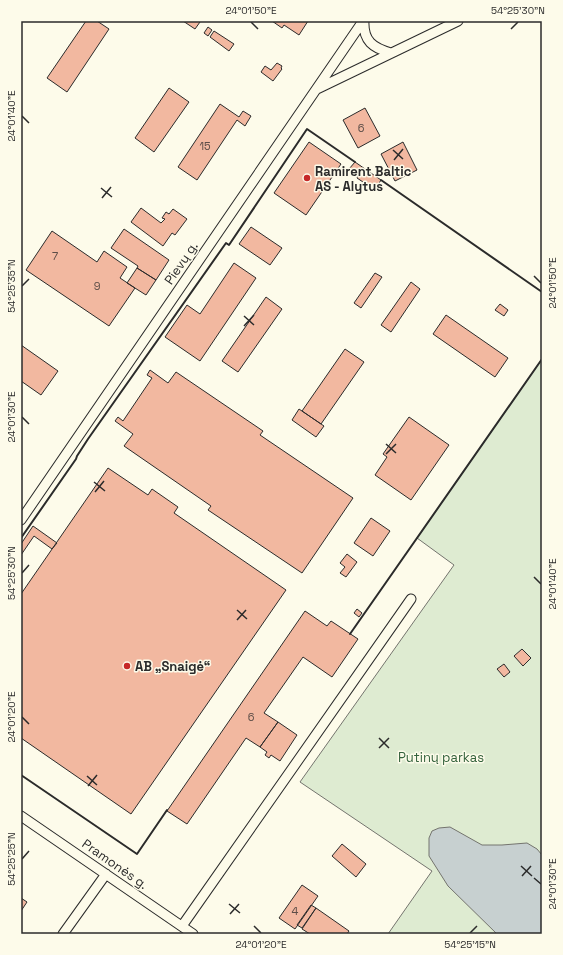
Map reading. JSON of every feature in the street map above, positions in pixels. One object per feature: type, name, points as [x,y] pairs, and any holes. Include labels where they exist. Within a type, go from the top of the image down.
[{"type":"street","points":[[363,21],[364,32],[370,42],[378,49],[391,53]]},
{"type":"street","name":"Pievų g.","points":[[21,520],[363,21]]},
{"type":"street","points":[[316,89],[458,21]]},
{"type":"street","points":[[182,926],[411,599]]},
{"type":"street","name":"Pramonės g.","points":[[21,816],[193,934]]},
{"type":"street","points":[[63,934],[106,874]]},
{"type":"green space","name":"Putinų parkas","points":[[542,359],[542,934],[388,934],[432,871],[300,782],[454,565],[417,538]]},
{"type":"shaded area","points":[[450,827],[482,845],[527,843],[537,849],[542,855],[542,934],[497,934],[448,886],[429,856],[429,838],[432,831],[439,828]]},
{"type":"building","points":[[86,21],[97,21],[109,29],[67,92],[47,78]]},
{"type":"building","points":[[183,21],[199,21],[200,22],[195,29]]},
{"type":"building","points":[[272,21],[308,21],[299,35],[284,25],[282,28]]},
{"type":"building","points":[[208,27],[212,30],[208,36],[204,33]]},
{"type":"building","points":[[214,31],[234,44],[229,51],[210,37]]},
{"type":"building","points":[[277,63],[282,66],[282,69],[273,81],[261,72],[265,66],[271,70]]},
{"type":"building","points":[[169,88],[189,102],[154,152],[135,138]]},
{"type":"building","points":[[220,104],[239,117],[243,111],[251,116],[245,126],[237,120],[197,180],[178,167]]},
{"type":"building","points":[[365,108],[380,136],[358,148],[343,120]]},
{"type":"building","name":"Ramirent Baltic AS - Alytus","points":[[309,142],[341,164],[306,215],[274,193]]},
{"type":"building","points":[[403,142],[417,170],[395,181],[381,154]]},
{"type":"building","points":[[355,162],[381,180],[375,190],[357,178],[358,176],[349,169]]},
{"type":"building","points":[[141,208],[161,223],[165,219],[162,218],[166,212],[169,214],[173,209],[187,219],[175,235],[172,233],[163,246],[131,222]]},
{"type":"building","points":[[251,227],[282,248],[270,265],[239,244]]},
{"type":"building","points":[[124,229],[169,260],[156,280],[137,268],[138,266],[111,248]]},
{"type":"building","points":[[52,231],[97,262],[104,251],[127,267],[120,278],[135,288],[109,326],[26,270]]},
{"type":"building","points":[[234,263],[256,278],[200,361],[165,337],[187,305],[200,314]]},
{"type":"building","points":[[137,268],[156,280],[146,295],[127,283]]},
{"type":"building","points":[[375,273],[382,277],[361,308],[354,303]]},
{"type":"building","points":[[411,282],[420,289],[391,332],[381,325]]},
{"type":"building","points":[[266,297],[282,309],[238,372],[222,361]]},
{"type":"building","points":[[500,304],[508,310],[504,316],[495,310]]},
{"type":"building","points":[[446,315],[508,358],[495,377],[433,334]]},
{"type":"building","points":[[21,345],[58,371],[41,395],[21,381]]},
{"type":"building","points":[[345,349],[364,362],[321,424],[302,411]]},
{"type":"building","points":[[150,370],[168,383],[176,372],[263,431],[260,435],[353,498],[302,573],[208,510],[211,506],[124,446],[133,434],[115,421],[118,417],[123,421],[152,378],[147,375]]},
{"type":"building","points":[[299,409],[324,426],[316,437],[292,420]]},
{"type":"building","points":[[409,417],[449,445],[411,500],[375,475],[387,457],[383,454]]},
{"type":"building","name":"AB „Snaigė“","points":[[108,468],[148,495],[152,489],[178,507],[174,513],[286,590],[131,814],[21,738],[21,594]]},
{"type":"building","points":[[371,518],[390,531],[373,556],[354,543]]},
{"type":"building","points":[[33,526],[57,543],[52,549],[34,536],[21,555],[21,544]]},
{"type":"building","points":[[347,554],[357,562],[346,577],[340,573],[345,567],[340,563]]},
{"type":"building","points":[[357,609],[362,613],[359,617],[354,613]]},
{"type":"building","points":[[305,611],[327,626],[331,621],[358,639],[332,677],[303,657],[264,713],[278,722],[260,747],[246,738],[187,824],[167,811]]},
{"type":"building","points":[[522,649],[531,658],[523,666],[514,656]]},
{"type":"building","points":[[504,664],[510,672],[504,677],[497,669]]},
{"type":"building","points":[[278,722],[297,735],[280,761],[271,755],[269,758],[265,755],[267,752],[260,747]]},
{"type":"building","points":[[342,844],[366,864],[356,877],[332,856]]},
{"type":"building","points":[[302,885],[318,896],[295,929],[279,918]]},
{"type":"building","points":[[21,898],[27,902],[21,911]]},
{"type":"building","points":[[311,905],[316,908],[302,928],[297,925]]},
{"type":"building","points":[[316,908],[349,931],[347,934],[310,934],[302,929]]},
{"type":"wall","points":[[21,538],[76,459],[88,439],[226,243],[229,245],[307,129],[355,162]]},
{"type":"wall","points":[[381,180],[542,292]]},
{"type":"wall","points":[[350,634],[542,359]]},
{"type":"wall","points":[[21,775],[137,854],[167,810]]},
{"type":"place","name":"Ramirent Baltic AS - Alytus","points":[[307,178]]},
{"type":"place","name":"AB „Snaigė“","points":[[127,666]]}]
